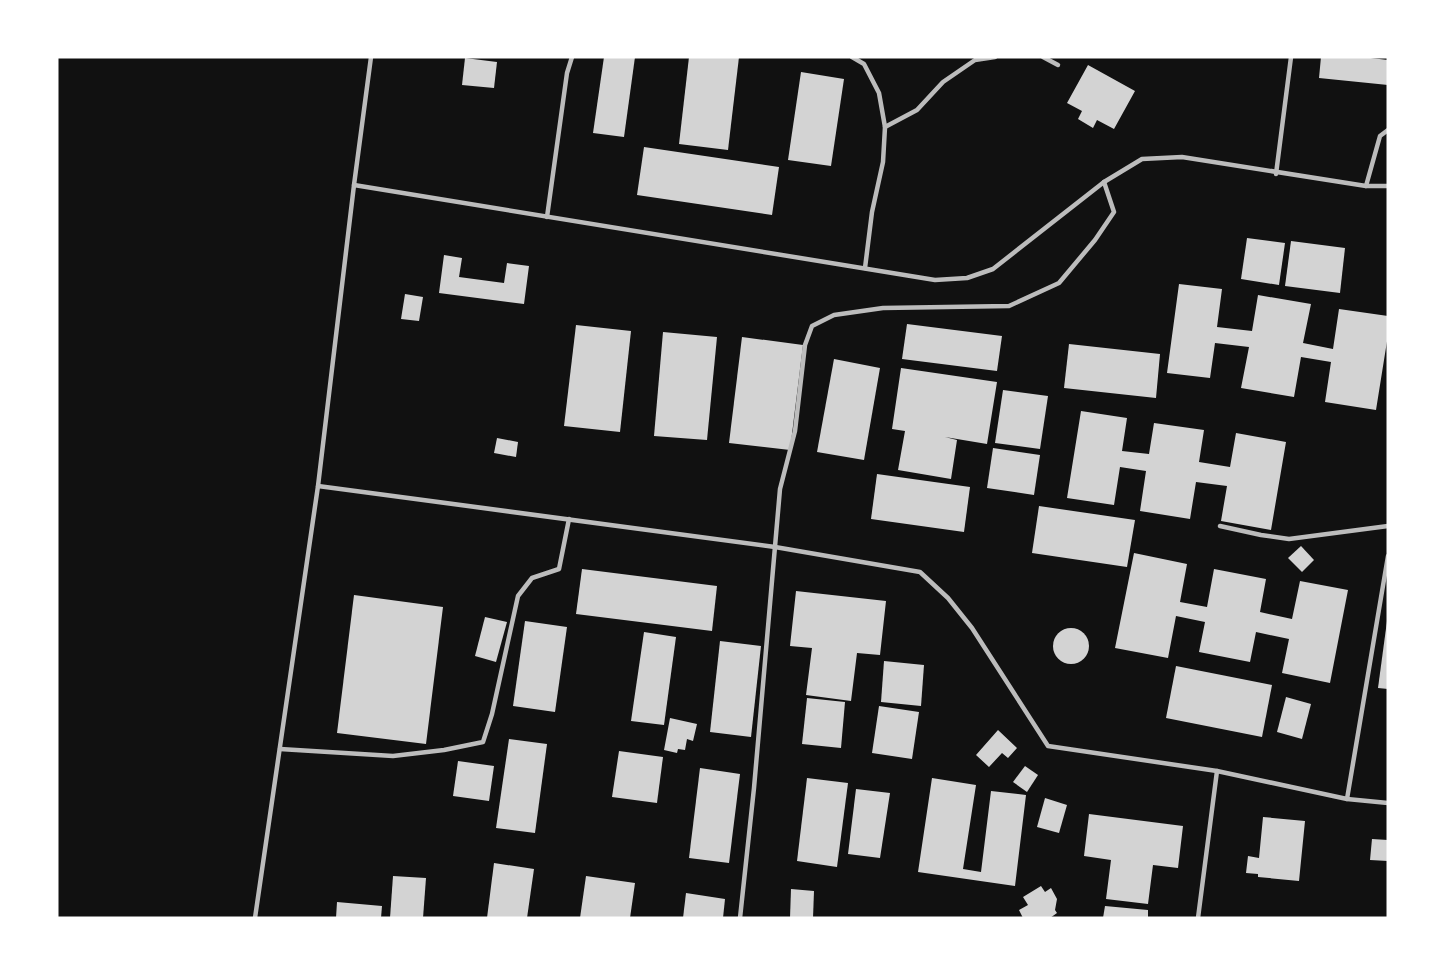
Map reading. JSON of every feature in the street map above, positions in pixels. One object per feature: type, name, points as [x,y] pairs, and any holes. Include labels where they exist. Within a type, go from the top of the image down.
[{"type":"lane","points":[[255,918],[318,486],[371,57]]},
{"type":"lane","points":[[547,217],[567,73],[572,57]]},
{"type":"lane","points":[[852,57],[864,64],[879,93],[885,127],[883,162],[872,212],[865,268]]},
{"type":"lane","points":[[885,127],[917,110],[943,82],[975,60],[995,57]]},
{"type":"lane","points":[[1043,57],[1058,65]]},
{"type":"lane","points":[[1276,174],[1291,57]]},
{"type":"lane","points":[[1366,186],[1380,136],[1388,130]]},
{"type":"lane","points":[[354,185],[935,280],[967,278],[993,269],[1104,182],[1142,159],[1182,158],[1276,174],[1366,186],[1388,186]]},
{"type":"lane","points":[[740,918],[754,788],[780,489],[795,431],[805,345],[812,326],[834,315],[883,308],[1009,306],[1059,284],[1095,240],[1114,212],[1104,182]]},
{"type":"lane","points":[[318,486],[775,547],[920,572],[948,598],[972,628],[1048,746],[1216,771],[1347,799],[1388,803]]},
{"type":"lane","points":[[280,749],[393,756],[444,750],[483,742],[492,714],[518,596],[532,578],[559,570],[569,519]]},
{"type":"lane","points":[[1220,526],[1289,539],[1388,526]]},
{"type":"lane","points":[[1347,799],[1388,556]]},
{"type":"lane","points":[[1198,918],[1216,771]]},
{"type":"building","points":[[604,57],[635,57],[624,137],[593,133]]},
{"type":"building","points":[[689,57],[739,57],[728,150],[679,144]]},
{"type":"building","points":[[1321,57],[1362,57],[1388,60],[1388,85],[1319,78]]},
{"type":"building","points":[[465,58],[497,62],[494,88],[462,85]]},
{"type":"building","points":[[1088,65],[1135,91],[1114,129],[1097,120],[1093,128],[1078,119],[1082,111],[1067,103]]},
{"type":"building","points":[[801,72],[844,79],[831,166],[788,160]]},
{"type":"building","points":[[644,147],[779,167],[772,215],[637,195]]},
{"type":"building","points":[[1247,238],[1285,243],[1279,285],[1241,279]]},
{"type":"building","points":[[1291,241],[1345,248],[1340,293],[1285,286]]},
{"type":"building","points":[[444,255],[462,258],[459,277],[504,283],[507,263],[529,266],[524,304],[439,293]]},
{"type":"building","points":[[1179,284],[1222,289],[1217,327],[1252,331],[1258,295],[1311,304],[1303,343],[1333,349],[1339,309],[1388,316],[1388,335],[1376,410],[1325,402],[1331,362],[1301,357],[1294,397],[1241,388],[1249,347],[1215,343],[1210,378],[1167,373]]},
{"type":"building","points":[[405,294],[423,297],[419,321],[401,319]]},
{"type":"building","points":[[907,324],[1002,336],[997,371],[902,359]]},
{"type":"building","points":[[576,325],[631,331],[620,432],[564,426]]},
{"type":"building","points":[[663,332],[717,337],[707,440],[654,436]]},
{"type":"building","points":[[742,337],[803,345],[790,450],[729,443]]},
{"type":"building","points":[[1069,344],[1160,354],[1156,398],[1064,388]]},
{"type":"building","points":[[834,359],[880,368],[864,460],[817,452]]},
{"type":"building","points":[[901,368],[997,382],[987,444],[945,437],[957,440],[951,479],[898,470],[905,431],[892,429]]},
{"type":"building","points":[[1003,390],[1048,396],[1040,449],[995,443]]},
{"type":"building","points":[[1081,411],[1127,418],[1122,451],[1149,454],[1154,423],[1204,430],[1199,462],[1230,467],[1236,433],[1286,442],[1271,530],[1221,521],[1227,486],[1196,482],[1190,519],[1140,511],[1146,471],[1120,467],[1114,505],[1067,498]]},
{"type":"building","points":[[497,438],[518,442],[516,457],[494,453]]},
{"type":"building","points":[[993,448],[1040,455],[1034,495],[987,488]]},
{"type":"building","points":[[877,474],[970,487],[964,532],[871,519]]},
{"type":"building","points":[[1039,506],[1135,520],[1127,567],[1032,553]]},
{"type":"building","points":[[1301,546],[1314,560],[1302,572],[1288,558]]},
{"type":"building","points":[[1134,553],[1187,564],[1180,602],[1207,607],[1214,569],[1266,579],[1260,612],[1292,619],[1300,581],[1348,590],[1330,683],[1282,673],[1289,639],[1256,632],[1250,662],[1199,652],[1205,622],[1176,616],[1168,658],[1115,648]]},
{"type":"building","points":[[582,569],[717,586],[712,631],[576,614]]},
{"type":"building","points":[[796,591],[886,601],[880,655],[857,653],[851,701],[806,695],[812,648],[790,646]]},
{"type":"building","points":[[354,595],[443,607],[426,744],[337,733]]},
{"type":"building","points":[[485,617],[507,622],[496,662],[475,656]]},
{"type":"building","points":[[525,621],[567,627],[555,712],[513,706]]},
{"type":"building","points":[[1388,621],[1388,689],[1378,688]]},
{"type":"building","points":[[1071,628],[1084,633],[1089,646],[1084,659],[1071,664],[1058,659],[1053,646],[1058,633]]},
{"type":"building","points":[[644,632],[676,637],[664,725],[631,721]]},
{"type":"building","points":[[720,641],[761,646],[751,737],[710,732]]},
{"type":"building","points":[[884,661],[924,665],[921,706],[881,702]]},
{"type":"building","points":[[1176,666],[1272,685],[1262,737],[1166,718]]},
{"type":"building","points":[[1286,697],[1311,704],[1302,739],[1277,732]]},
{"type":"building","points":[[807,698],[845,702],[841,748],[802,744]]},
{"type":"building","points":[[879,706],[919,712],[912,759],[872,753]]},
{"type":"building","points":[[670,718],[697,724],[693,741],[687,739],[685,750],[678,749],[677,753],[664,750]]},
{"type":"building","points":[[998,730],[1017,748],[1008,758],[1002,753],[989,767],[976,755]]},
{"type":"building","points":[[509,739],[547,744],[535,833],[496,828]]},
{"type":"building","points":[[619,751],[663,757],[657,803],[612,797]]},
{"type":"building","points":[[458,761],[494,766],[489,801],[453,796]]},
{"type":"building","points":[[1025,766],[1038,775],[1027,792],[1013,782]]},
{"type":"building","points":[[700,768],[740,774],[729,863],[689,858]]},
{"type":"building","points":[[807,778],[848,783],[837,867],[797,861]]},
{"type":"building","points":[[932,778],[976,785],[963,869],[981,872],[991,791],[1026,795],[1015,886],[918,872]]},
{"type":"building","points":[[856,789],[890,793],[880,858],[848,854]]},
{"type":"building","points":[[1045,798],[1067,805],[1059,833],[1037,827]]},
{"type":"building","points":[[1089,814],[1183,826],[1178,868],[1153,865],[1148,904],[1106,899],[1111,860],[1084,856]]},
{"type":"building","points":[[1263,817],[1305,821],[1299,881],[1258,877],[1258,874],[1246,873],[1248,856],[1259,858]]},
{"type":"building","points":[[1372,839],[1388,840],[1388,861],[1370,860]]},
{"type":"building","points":[[494,863],[534,869],[527,918],[487,918]]},
{"type":"building","points":[[393,876],[426,878],[423,918],[390,918]]},
{"type":"building","points":[[586,876],[635,883],[630,918],[580,918]]},
{"type":"building","points":[[1041,886],[1045,892],[1051,888],[1057,899],[1055,910],[1057,913],[1050,918],[1023,918],[1019,910],[1028,905],[1023,897]]},
{"type":"building","points":[[791,889],[814,891],[813,918],[790,918]]},
{"type":"building","points":[[686,893],[725,899],[723,918],[683,918]]},
{"type":"building","points":[[337,902],[382,906],[381,918],[336,918]]},
{"type":"building","points":[[1105,906],[1148,910],[1148,918],[1103,918]]}]
